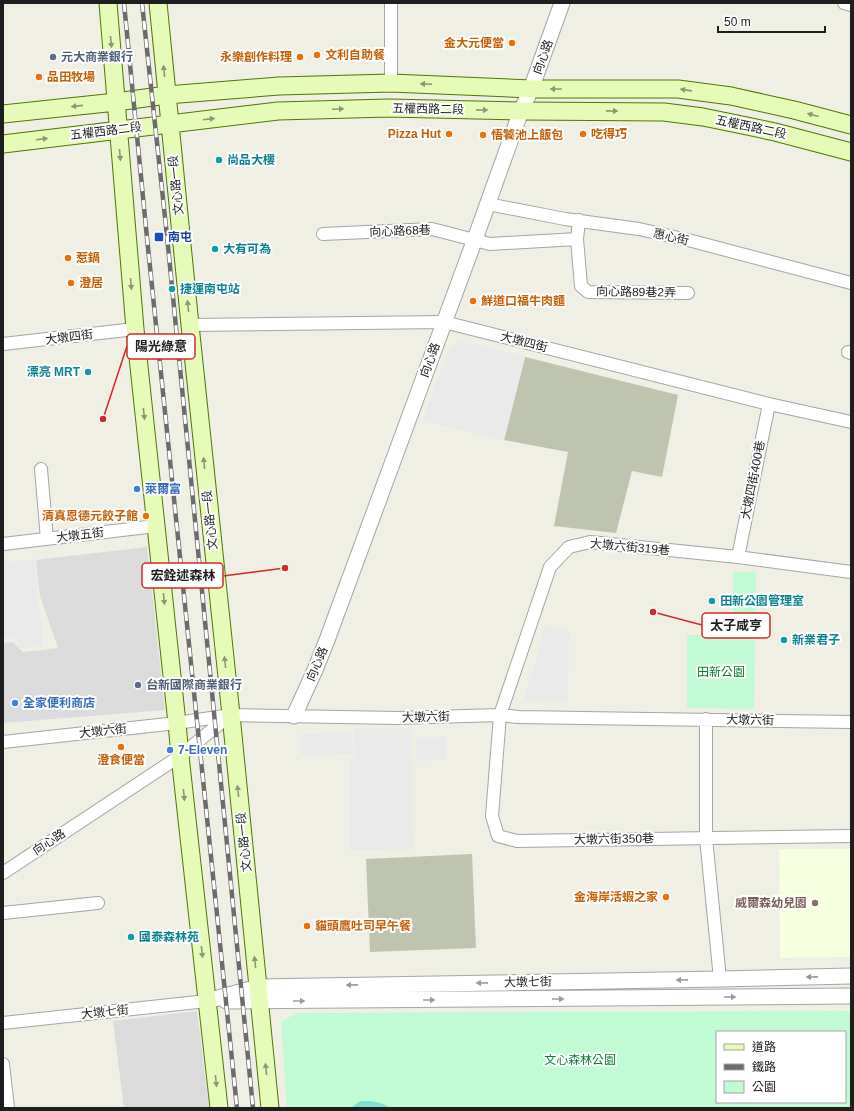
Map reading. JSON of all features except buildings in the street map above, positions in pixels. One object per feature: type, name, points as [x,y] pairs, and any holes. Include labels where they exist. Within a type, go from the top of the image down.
[{"type":"main road","points":[[108,3],[135,329],[219,1108]]},
{"type":"main road","name":"文心路一段","points":[[158,3],[270,1108]]},
{"type":"main road","name":"五權西路二段","points":[[3,114],[167,95],[279,86],[390,82],[532,89],[678,89],[731,96],[851,125]]},
{"type":"main road","name":"五權西路二段","points":[[3,144],[278,111],[389,108],[664,112],[695,116],[775,132],[851,152]]},
{"type":"street","points":[[390,82],[391,3]]},
{"type":"street","name":"向心路","points":[[294,716],[328,640],[521,111],[532,89],[562,3]]},
{"type":"street","points":[[844,3],[851,5]]},
{"type":"street","name":"惠心街","points":[[488,204],[565,219],[639,229],[692,241],[851,282]]},
{"type":"street","name":"向心路89巷2弄","points":[[579,220],[577,239],[580,286],[588,292],[688,293]]},
{"type":"street","name":"向心路68巷","points":[[323,234],[432,229],[475,239]]},
{"type":"street","points":[[475,239],[490,244],[577,239]]},
{"type":"street","name":"大墩四街","points":[[190,325],[444,322],[769,404],[851,422]]},
{"type":"street","name":"大墩四街","points":[[3,344],[135,329]]},
{"type":"street","name":"大墩四街400巷","points":[[738,557],[769,404]]},
{"type":"street","points":[[41,469],[47,539]]},
{"type":"street","name":"大墩五街","points":[[3,544],[156,526]]},
{"type":"street","name":"大墩六街319巷","points":[[500,715],[550,567],[568,547],[590,542],[738,557],[851,572]]},
{"type":"street","name":"向心路","points":[[3,873],[180,756],[231,715]]},
{"type":"street","name":"大墩六街","points":[[3,742],[177,723],[231,715],[398,718],[500,715],[851,722]]},
{"type":"street","name":"大墩六街350巷","points":[[500,715],[492,816],[498,836],[517,841],[851,836]]},
{"type":"street","points":[[706,719],[706,838],[720,979]]},
{"type":"street","points":[[3,912],[98,903]]},
{"type":"street","name":"大墩七街","points":[[3,1023],[208,1001],[259,994],[851,976]]},
{"type":"street","name":"大墩七街","points":[[259,994],[851,996]]},
{"type":"street","points":[[3,1064],[8,1108]]},
{"type":"shaded area","points":[[460,341],[525,357],[504,440],[422,421],[450,348]]},
{"type":"shaded area","points":[[525,357],[678,395],[662,477],[632,471],[616,533],[554,526],[568,452],[504,440]]},
{"type":"shaded area","points":[[147,547],[165,710],[3,723],[3,643],[13,642],[23,652],[58,648],[40,596],[36,560]]},
{"type":"shaded area","points":[[34,559],[43,646],[20,648],[16,637],[3,638],[3,562]]},
{"type":"shaded area","points":[[545,626],[569,630],[568,701],[524,701]]},
{"type":"shaded area","points":[[354,728],[412,728],[413,849],[349,850],[349,758],[355,758]]},
{"type":"shaded area","points":[[352,733],[353,754],[301,755],[300,734]]},
{"type":"shaded area","points":[[416,737],[446,737],[447,760],[416,761]]},
{"type":"shaded area","name":"威爾森幼兒園","points":[[779,849],[851,849],[851,957],[780,958]]},
{"type":"shaded area","points":[[472,854],[476,948],[370,952],[366,859]]},
{"type":"shaded area","points":[[197,1011],[209,1108],[124,1108],[113,1021]]},
{"type":"shaded area","points":[[360,1101],[372,1101],[390,1108],[351,1108]]},
{"type":"green space","name":"田新公園","points":[[733,572],[756,572],[754,709],[687,708],[687,635],[733,635]]},
{"type":"green space","name":"文心森林公園","points":[[851,1011],[851,1108],[287,1108],[281,1022],[297,1013]]},
{"type":"railway","points":[[124,3],[237,1108]]},
{"type":"railway","points":[[142,3],[167,236],[253,1108]]},
{"type":"place","name":"金大元便當","points":[[512,43]]},
{"type":"place","name":"文利自助餐","points":[[317,55]]},
{"type":"place","name":"元大商業銀行","points":[[53,57]]},
{"type":"place","name":"永樂創作料理","points":[[300,57]]},
{"type":"place","name":"品田牧場","points":[[39,77]]},
{"type":"place","name":"Pizza Hut","points":[[449,134]]},
{"type":"place","name":"吃得巧","points":[[583,134]]},
{"type":"place","name":"悟饕池上飯包","points":[[483,135]]},
{"type":"place","name":"尚品大樓","points":[[219,160]]},
{"type":"place","name":"南屯","points":[[159,237]]},
{"type":"place","name":"大有可為","points":[[215,249]]},
{"type":"place","name":"惹鍋","points":[[68,258]]},
{"type":"place","name":"澄居","points":[[71,283]]},
{"type":"place","name":"捷運南屯站","points":[[172,289]]},
{"type":"place","name":"鮮道口福牛肉麵","points":[[473,301]]},
{"type":"place","name":"漂亮 MRT","points":[[88,372]]},
{"type":"place","name":"陽光綠意","points":[[103,419]]},
{"type":"place","name":"萊爾富","points":[[137,489]]},
{"type":"place","name":"清真恩德元餃子館","points":[[146,516]]},
{"type":"place","name":"宏銓述森林","points":[[285,568]]},
{"type":"place","name":"田新公園管理室","points":[[712,601]]},
{"type":"place","name":"太子咸亨","points":[[653,612]]},
{"type":"place","name":"新業君子","points":[[784,640]]},
{"type":"place","name":"台新國際商業銀行","points":[[138,685]]},
{"type":"place","name":"全家便利商店","points":[[15,703]]},
{"type":"place","name":"澄食便當","points":[[121,747]]},
{"type":"place","name":"7-Eleven","points":[[170,750]]},
{"type":"place","name":"金海岸活蝦之家","points":[[666,897]]},
{"type":"place","name":"威爾森幼兒園","points":[[815,903]]},
{"type":"place","name":"貓頭鷹吐司早午餐","points":[[307,926]]},
{"type":"place","name":"國泰森林苑","points":[[131,937]]}]
